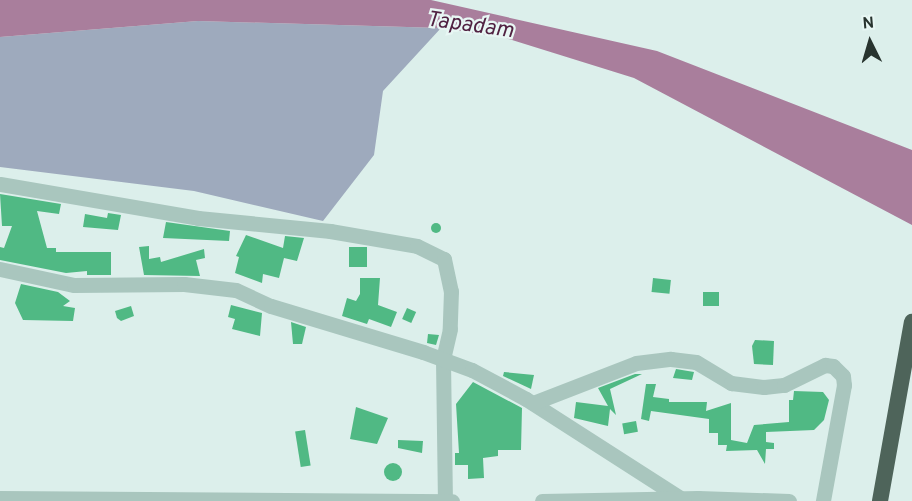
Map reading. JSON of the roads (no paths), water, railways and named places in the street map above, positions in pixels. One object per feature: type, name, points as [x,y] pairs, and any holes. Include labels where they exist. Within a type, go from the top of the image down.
[{"type":"highway","points":[[880,501],[912,322]]},
{"type":"street","points":[[0,184],[100,204],[330,231],[417,246],[444,259],[449,274],[450,329],[443,360],[445,501]]},
{"type":"street","points":[[0,269],[74,285],[184,284],[236,290],[271,306],[443,360],[482,375],[533,403],[680,498]]},
{"type":"street","points":[[533,403],[636,363],[671,359],[696,362],[731,383],[764,387],[784,385],[825,365],[833,366],[843,376],[844,385],[823,501]]},
{"type":"street","points":[[0,498],[452,501]]},
{"type":"street","points":[[542,501],[680,498],[789,501]]},
{"type":"water","name":"Tapadam","points":[[0,0],[431,0],[657,51],[912,150],[912,225],[634,78],[502,37],[441,28],[198,21],[0,37]]}]
